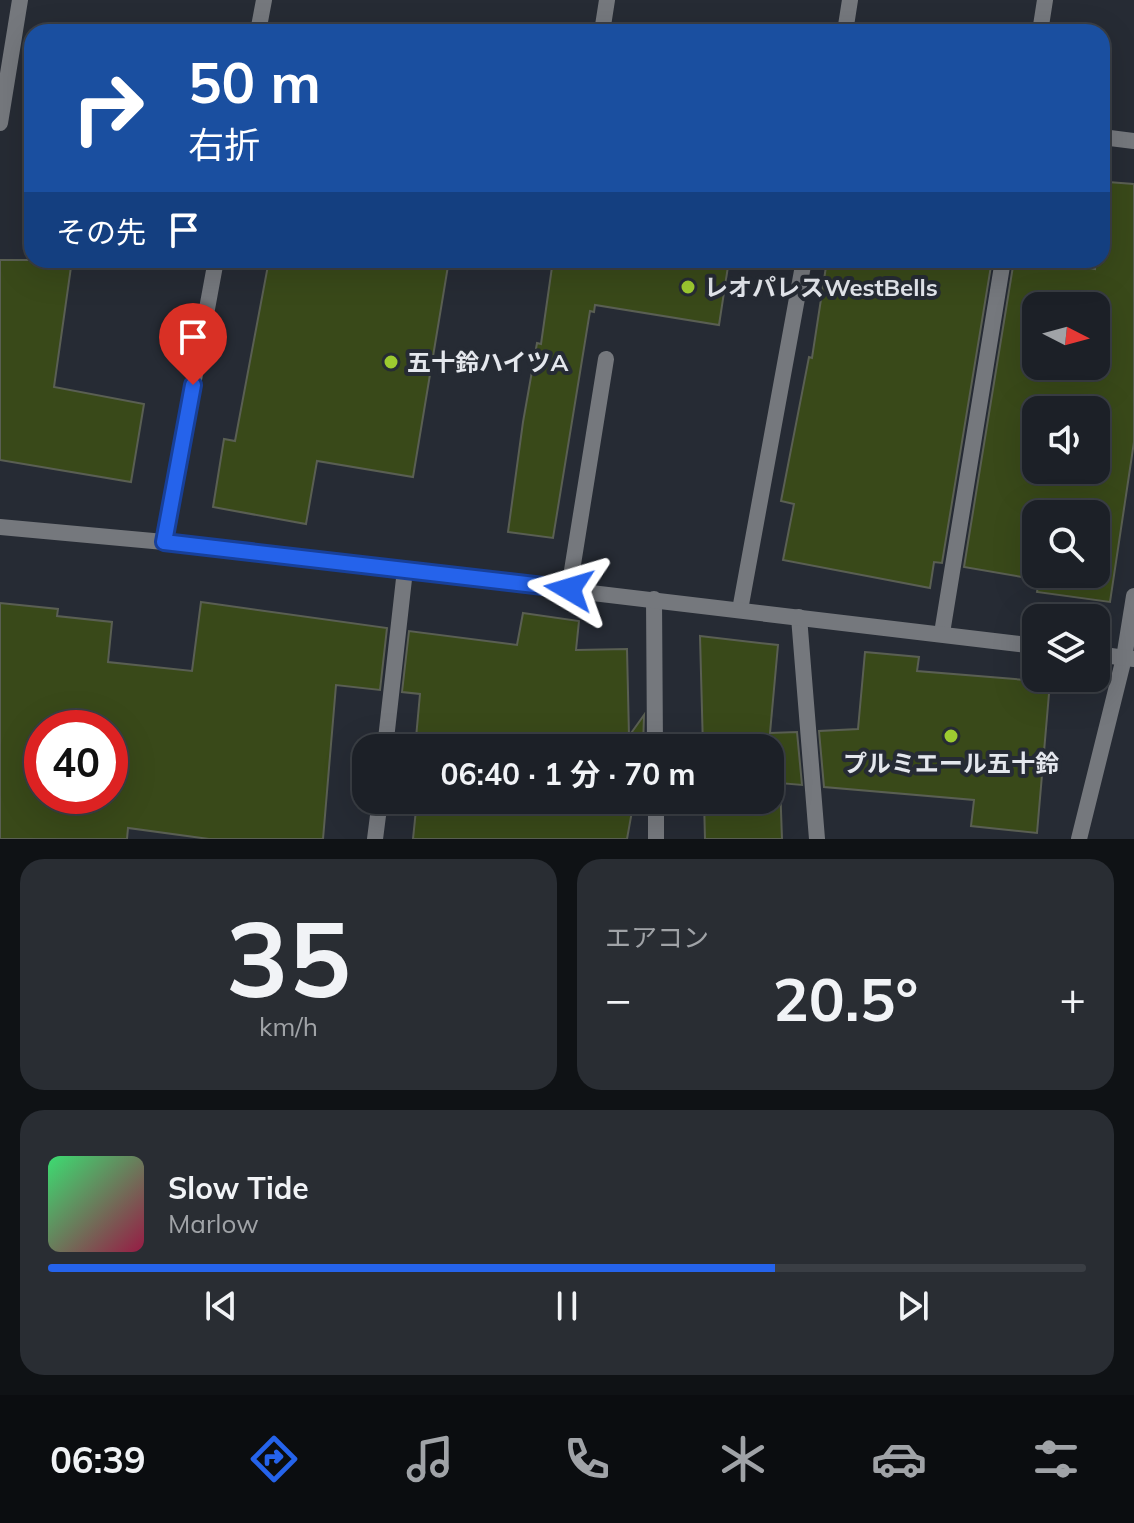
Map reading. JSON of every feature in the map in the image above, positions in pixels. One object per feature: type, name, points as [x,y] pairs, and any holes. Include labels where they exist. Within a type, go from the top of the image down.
[{"type":"street","points":[[0,123],[20,0]]},
{"type":"street","points":[[260,24],[264,0]]},
{"type":"street","points":[[603,24],[607,0]]},
{"type":"street","points":[[846,24],[850,0]]},
{"type":"street","points":[[1041,24],[1045,0]]},
{"type":"street","points":[[1110,138],[1134,141]]},
{"type":"street","points":[[164,542],[215,268]]},
{"type":"street","points":[[740,610],[803,268]]},
{"type":"street","points":[[942,633],[1002,268]]},
{"type":"street","points":[[569,589],[606,359]]},
{"type":"street","points":[[0,527],[164,542],[1022,644]]},
{"type":"street","points":[[387,734],[405,570]]},
{"type":"street","points":[[1079,839],[1129,658],[1134,596]]},
{"type":"street","points":[[654,599],[655,734]]},
{"type":"street","points":[[799,617],[817,839]]},
{"type":"street","points":[[375,839],[378,814]]},
{"type":"street","points":[[656,814],[656,839]]},
{"type":"building","points":[[1110,182],[1134,184],[1134,442],[1110,602],[1037,592],[1038,588],[1110,588],[1110,500],[1022,500],[1022,577],[964,567],[1013,268],[1110,268]]},
{"type":"building","points":[[0,260],[24,260],[24,268],[71,268],[54,387],[144,404],[131,482],[0,460]]},
{"type":"building","points":[[267,268],[448,268],[413,477],[317,461],[306,524],[213,507],[224,439],[235,441]]},
{"type":"building","points":[[552,268],[728,268],[719,325],[595,305],[594,312],[590,311],[553,538],[508,532],[523,422],[537,343],[541,344]]},
{"type":"building","points":[[826,268],[991,268],[942,563],[934,562],[930,588],[783,560],[794,504],[781,501],[809,357],[812,358]]},
{"type":"building","points":[[201,602],[387,628],[380,690],[336,685],[323,839],[209,839],[128,828],[127,839],[0,839],[0,603],[58,609],[57,616],[112,622],[108,662],[192,671]]},
{"type":"building","points":[[523,613],[579,621],[576,650],[627,649],[629,734],[416,734],[420,694],[402,692],[409,631],[517,645]]},
{"type":"building","points":[[700,636],[778,645],[770,733],[797,732],[802,785],[784,783],[784,734],[703,734]]},
{"type":"building","name":"プルミエール五十鈴","points":[[865,652],[919,657],[917,671],[1022,680],[1022,692],[1049,692],[1037,833],[971,826],[974,800],[824,787],[819,731],[858,729]]},
{"type":"building","points":[[644,715],[643,734],[630,734]]},
{"type":"building","points":[[416,814],[631,814],[627,839],[413,839]]},
{"type":"building","points":[[704,814],[781,814],[782,839],[705,839]]},
{"type":"place","name":"レオパレスWestBells","points":[[688,287]]},
{"type":"place","name":"五十鈴ハイツA","points":[[391,362]]},
{"type":"place","name":"プルミエール五十鈴","points":[[951,736]]},
{"type":"route","points":[[193,385],[164,542],[569,589]]}]
